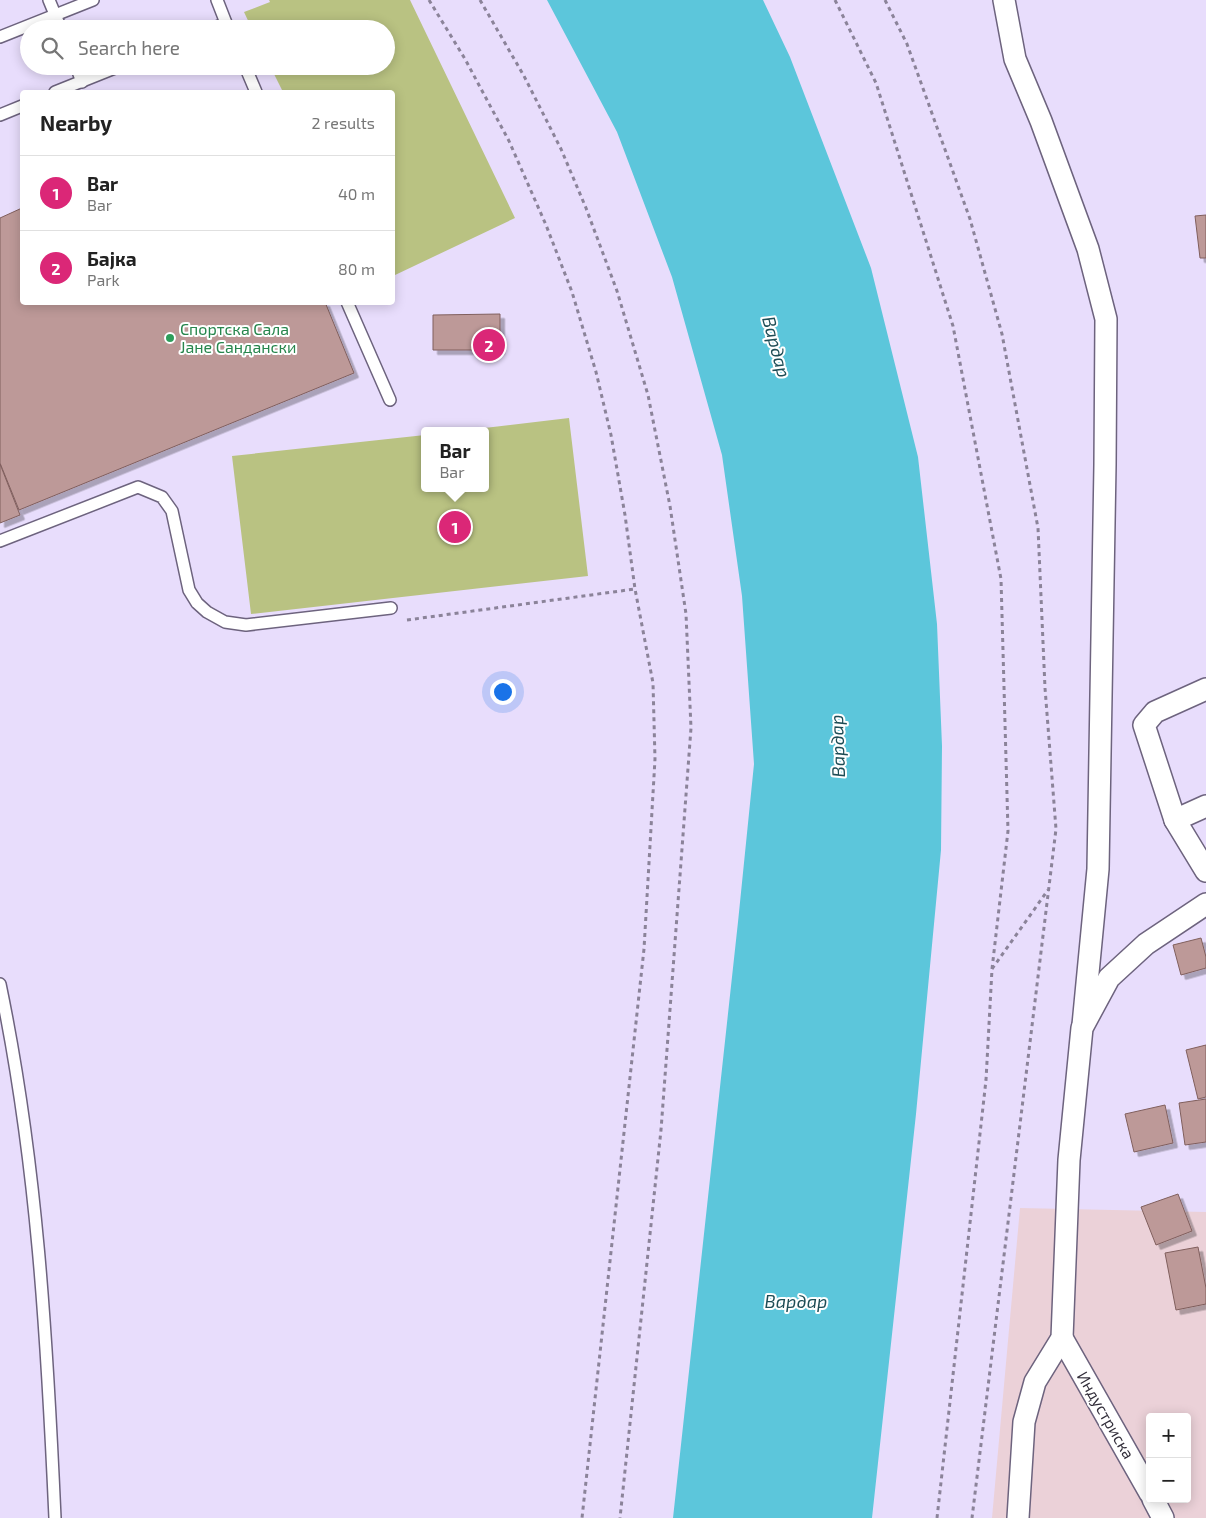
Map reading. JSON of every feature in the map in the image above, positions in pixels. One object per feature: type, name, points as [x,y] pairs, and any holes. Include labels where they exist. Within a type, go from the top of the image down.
[{"type":"street","points":[[1004,0],[1015,59],[1041,121],[1088,249],[1106,319],[1098,868],[1069,1160],[1062,1338],[1035,1382],[1024,1422],[1018,1518]]},
{"type":"street","points":[[1206,690],[1155,712],[1144,725],[1176,820],[1206,871]]},
{"type":"street","points":[[1176,820],[1206,806]]},
{"type":"street","points":[[1083,1025],[1109,978],[1146,944],[1206,904]]},
{"type":"street","name":"Индустриска","points":[[1062,1338],[1146,1486]]},
{"type":"street","points":[[1155,1503],[1163,1518]]},
{"type":"lane","points":[[49,0],[57,20]]},
{"type":"lane","points":[[45,20],[92,0]]},
{"type":"lane","points":[[217,0],[225,20]]},
{"type":"lane","points":[[0,37],[20,29]]},
{"type":"lane","points":[[79,75],[82,82]]},
{"type":"lane","points":[[61,90],[99,75]]},
{"type":"lane","points":[[249,75],[255,90]]},
{"type":"lane","points":[[0,114],[20,107]]},
{"type":"lane","points":[[348,305],[390,400]]},
{"type":"lane","points":[[0,541],[138,487],[162,498],[172,511],[189,590],[197,603],[225,622],[246,625],[391,608]]},
{"type":"lane","points":[[0,984],[14,1050],[25,1126],[42,1285],[55,1518]]},
{"type":"path","points":[[429,0],[465,60],[509,141],[546,225],[572,292],[596,372],[611,435],[625,514],[635,589],[653,683],[655,759],[644,950],[582,1518]]},
{"type":"path","points":[[480,0],[519,68],[560,149],[586,208],[616,291],[648,395],[670,506],[686,614],[691,728],[661,1130],[620,1518]]},
{"type":"path","points":[[834,0],[876,83],[953,326],[1001,579],[1008,831],[992,970],[986,1080],[937,1518]]},
{"type":"path","points":[[885,0],[907,44],[970,219],[1002,334],[1038,528],[1045,688],[1056,829],[972,1518]]},
{"type":"path","points":[[391,608],[404,621],[635,589]]},
{"type":"path","points":[[992,970],[1048,889]]},
{"type":"shaded area","points":[[1020,1208],[1206,1212],[1206,1518],[992,1518]]},
{"type":"green space","points":[[269,0],[410,0],[515,218],[395,275],[395,90],[282,90],[274,75],[395,75],[395,20],[248,20],[244,12],[270,2]]},
{"type":"green space","points":[[569,418],[588,576],[251,614],[232,456],[421,435],[421,492],[489,492],[489,427]]},
{"type":"water","name":"Вардар","points":[[547,0],[763,0],[790,57],[871,268],[918,457],[937,624],[942,746],[941,850],[916,1114],[872,1518],[673,1518],[754,764],[742,596],[722,455],[672,277],[617,132]]},
{"type":"building","name":"Спортска Сала Јане Сандански","points":[[20,209],[20,305],[326,305],[354,373],[19,510],[0,463],[0,218]]},
{"type":"building","points":[[1206,215],[1206,258],[1200,258],[1195,216]]},
{"type":"building","points":[[500,314],[500,350],[433,350],[433,315]]},
{"type":"building","points":[[0,464],[20,515],[0,523]]},
{"type":"building","points":[[1201,938],[1206,957],[1206,968],[1181,975],[1173,945]]},
{"type":"building","points":[[1206,1045],[1206,1097],[1198,1099],[1186,1050]]},
{"type":"building","points":[[1206,1099],[1206,1142],[1185,1145],[1179,1103]]},
{"type":"building","points":[[1165,1105],[1173,1143],[1134,1152],[1125,1114]]},
{"type":"building","points":[[1178,1194],[1192,1231],[1156,1245],[1141,1207]]},
{"type":"building","points":[[1198,1247],[1206,1288],[1206,1304],[1176,1310],[1165,1253]]},
{"type":"place","name":"Спортска Сала Јане Сандански","points":[[170,338]]},
{"type":"place","name":"Бајка","points":[[489,345]]},
{"type":"place","name":"Bar","points":[[455,527]]}]
